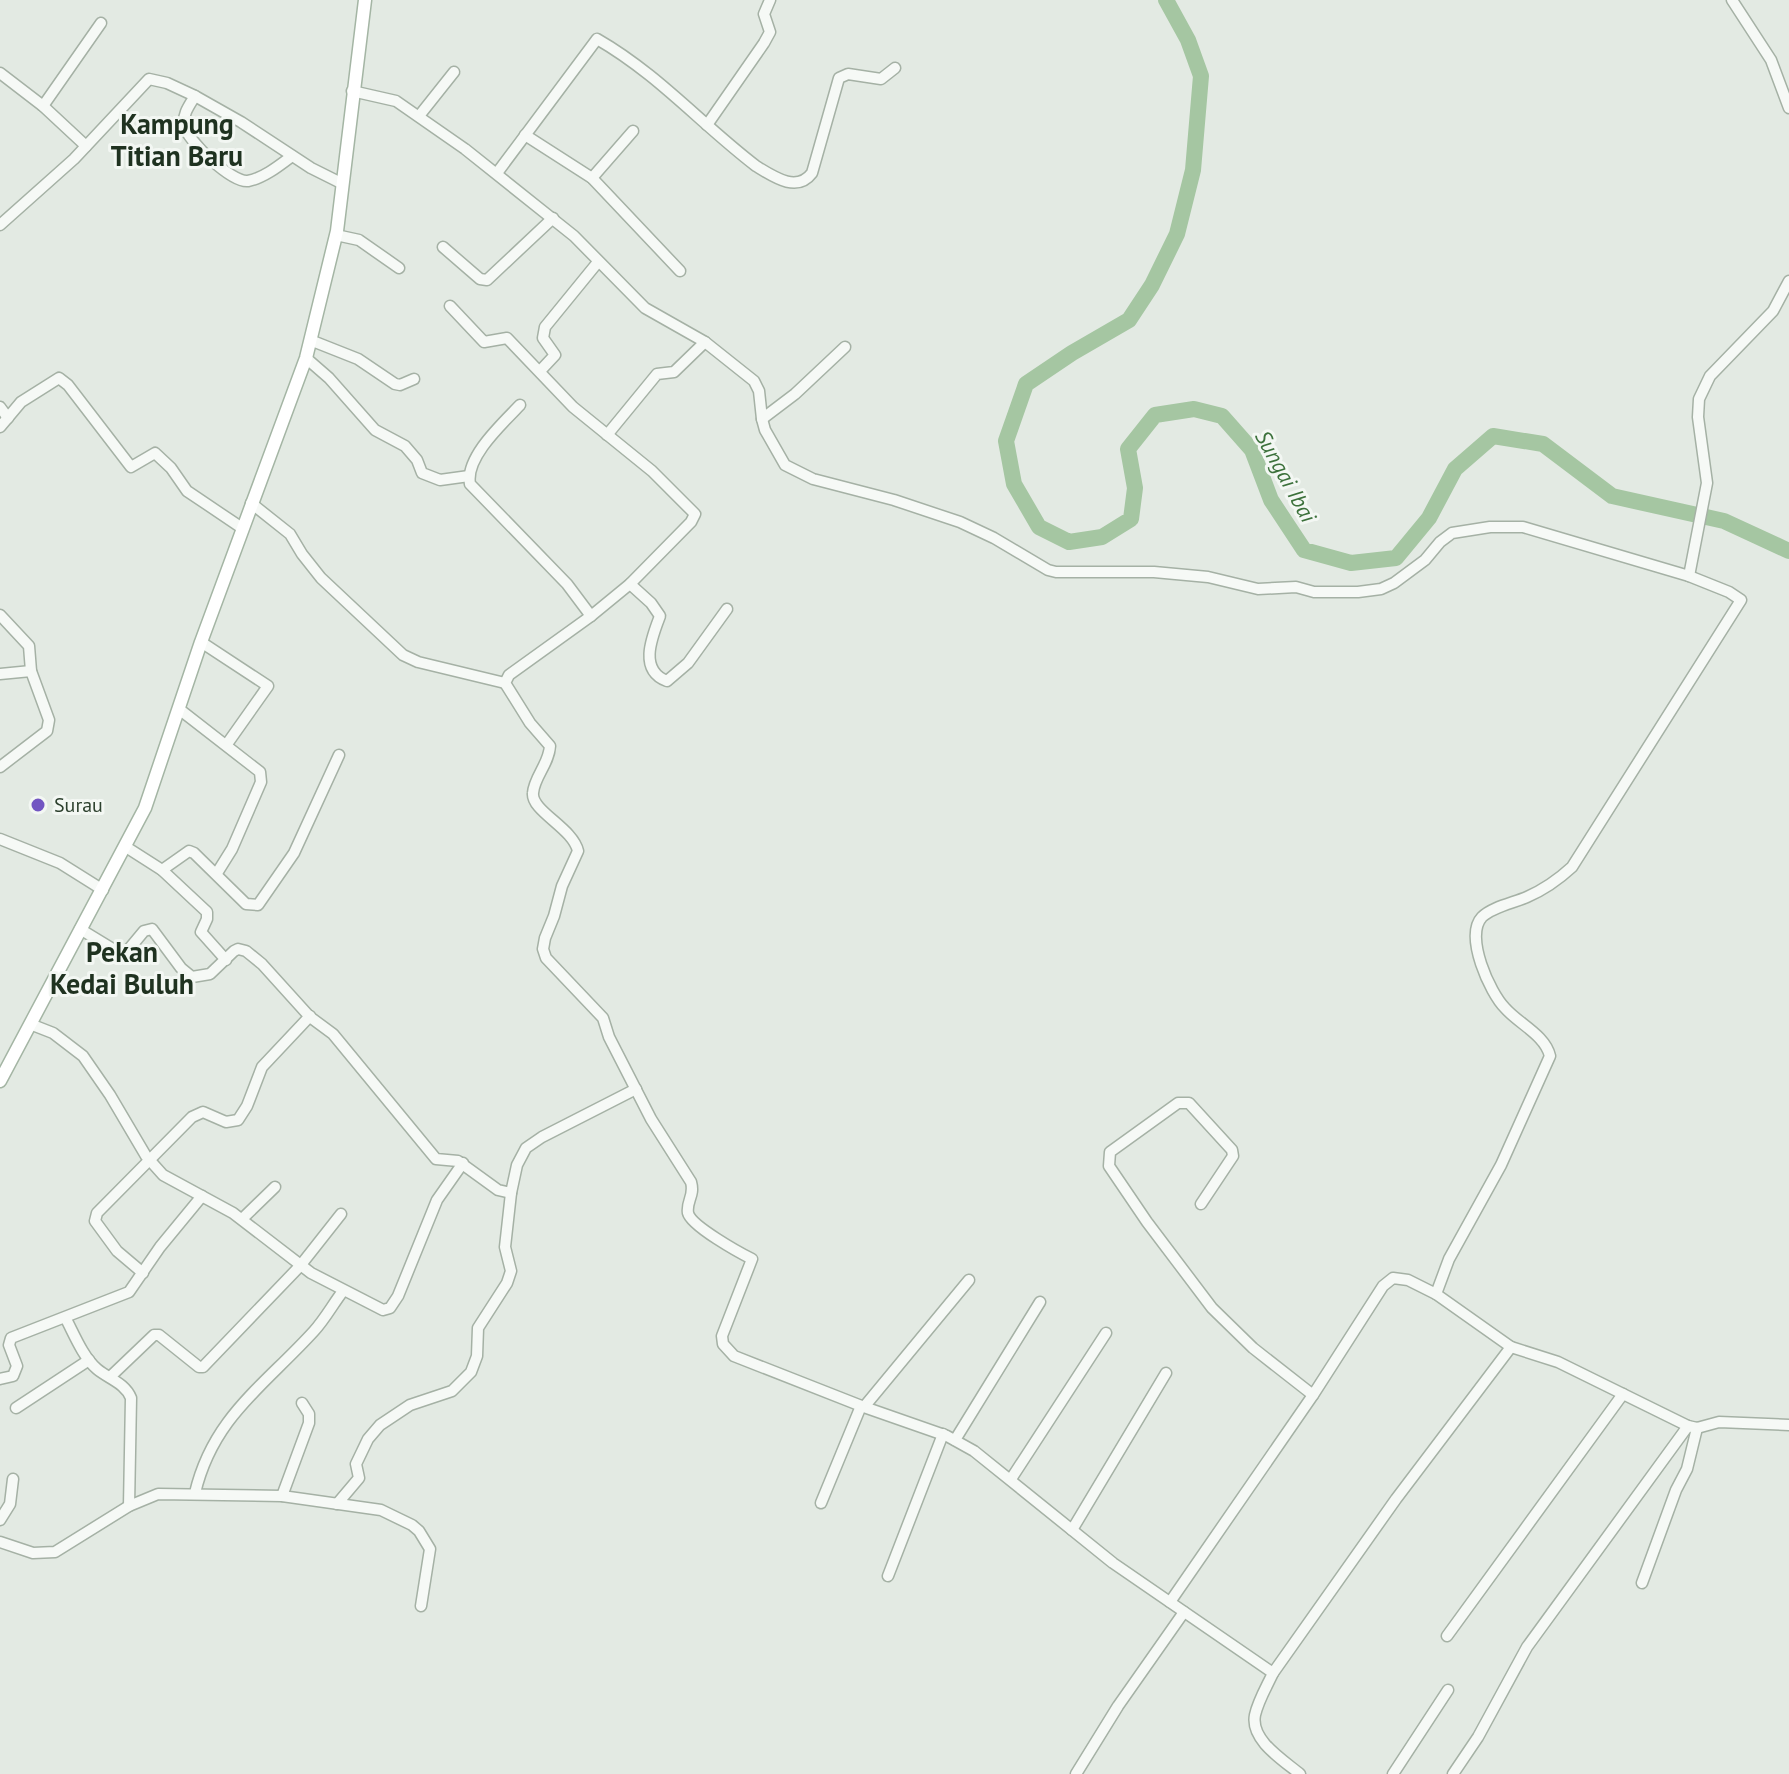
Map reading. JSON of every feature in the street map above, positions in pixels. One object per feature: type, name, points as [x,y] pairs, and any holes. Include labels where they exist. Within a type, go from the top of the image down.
[{"type":"main road","points":[[0,1081],[126,847],[153,788],[201,642],[306,358],[336,235],[365,0]]},
{"type":"street","points":[[707,125],[770,32],[764,14],[770,0]]},
{"type":"street","points":[[1732,0],[1771,60],[1789,108]]},
{"type":"street","points":[[43,106],[101,23]]},
{"type":"street","points":[[497,173],[597,39],[652,75],[756,166],[780,179],[800,184],[812,173],[839,78],[848,74],[881,79],[895,68]]},
{"type":"street","points":[[419,116],[454,72]]},
{"type":"street","points":[[0,73],[43,106],[86,146]]},
{"type":"street","points":[[0,225],[50,182],[149,79],[167,83],[195,96],[343,184]]},
{"type":"street","points":[[352,91],[396,101],[419,116],[553,218],[645,308],[705,342],[758,385],[762,419],[770,441],[785,465],[813,479],[894,500],[960,522],[1056,572],[1154,572],[1208,577],[1258,589],[1296,587],[1325,593],[1358,592],[1381,589],[1394,583],[1425,560],[1452,533],[1508,527],[1535,529],[1689,576],[1741,600],[1572,867],[1547,887],[1489,912],[1478,923],[1476,939],[1480,961],[1498,999],[1545,1044],[1550,1056],[1501,1165],[1449,1259],[1436,1294]]},
{"type":"street","points":[[195,96],[184,115],[185,130],[190,139],[232,176],[248,181],[292,156]]},
{"type":"street","points":[[592,178],[633,131]]},
{"type":"street","points":[[525,135],[592,178],[680,271]]},
{"type":"street","points":[[443,247],[483,280],[487,280],[553,218]]},
{"type":"street","points":[[336,235],[359,240],[399,268]]},
{"type":"street","points":[[540,371],[555,355],[543,338],[545,327],[598,262]]},
{"type":"street","points":[[1689,576],[1707,483],[1698,417],[1699,399],[1710,376],[1773,311],[1789,281]]},
{"type":"street","points":[[450,306],[484,342],[507,338],[573,407],[652,471],[695,514],[691,522],[630,584],[509,675],[505,683]]},
{"type":"street","points":[[310,340],[358,359],[395,384],[414,379]]},
{"type":"street","points":[[607,435],[657,374],[674,372],[705,342]]},
{"type":"street","points":[[762,419],[795,394],[845,347]]},
{"type":"street","points":[[306,358],[329,378],[375,430],[405,446],[417,460],[422,473],[440,480],[469,476]]},
{"type":"street","points":[[0,427],[30,395],[59,378],[68,385],[131,467],[155,453],[171,468],[187,491],[242,528]]},
{"type":"street","points":[[520,405],[486,443],[470,467],[470,484],[567,584],[591,616]]},
{"type":"street","points":[[0,407],[8,418]]},
{"type":"street","points":[[251,503],[290,534],[321,578],[403,655],[418,662],[505,683],[530,723],[550,746],[534,789],[535,802],[573,837],[578,851],[562,886],[543,949],[551,966],[603,1018],[609,1037],[651,1119],[691,1182],[694,1192],[688,1209],[691,1219],[752,1259],[722,1336],[727,1350],[734,1356],[863,1407],[943,1434],[974,1451],[1113,1563],[1273,1673]]},
{"type":"street","points":[[630,584],[660,616],[649,658],[654,672],[667,681],[688,663],[727,609]]},
{"type":"street","points":[[0,615],[27,642],[31,671],[49,720],[48,727],[0,767]]},
{"type":"street","points":[[201,642],[268,686],[227,744]]},
{"type":"street","points":[[0,674],[31,671]]},
{"type":"street","points":[[179,709],[260,772],[261,782],[232,849],[217,873]]},
{"type":"street","points":[[162,870],[189,851],[217,873],[246,904],[258,905],[294,853],[339,755]]},
{"type":"street","points":[[0,839],[60,863],[103,890]]},
{"type":"street","points":[[126,847],[162,870],[207,912],[201,932],[226,960]]},
{"type":"street","points":[[80,929],[121,954],[144,931],[152,929],[181,968],[192,977],[206,976],[238,949],[246,951],[337,1039],[436,1159],[463,1163],[498,1190],[511,1193]]},
{"type":"street","points":[[143,1273],[117,1251],[95,1218],[138,1174],[148,1159],[198,1114],[208,1114],[226,1122],[238,1120],[247,1106],[262,1067],[310,1016]]},
{"type":"street","points":[[30,1024],[48,1030],[83,1056],[148,1159],[163,1175],[242,1219],[300,1266],[383,1310],[390,1308],[404,1284],[437,1200],[463,1163]]},
{"type":"street","points":[[337,1504],[359,1478],[356,1464],[373,1431],[410,1405],[452,1391],[471,1372],[477,1356],[478,1328],[507,1283],[511,1271],[505,1247],[511,1193],[521,1155],[532,1143],[636,1089]]},
{"type":"street","points":[[1201,1204],[1233,1156],[1232,1150],[1189,1103],[1178,1103],[1110,1152],[1109,1166],[1212,1308],[1253,1348],[1313,1395]]},
{"type":"street","points":[[242,1219],[275,1187]]},
{"type":"street","points":[[0,1379],[13,1376],[17,1366],[9,1345],[11,1338],[124,1295],[202,1196]]},
{"type":"street","points":[[110,1377],[154,1335],[159,1335],[203,1367],[300,1266],[341,1214]]},
{"type":"street","points":[[1170,1602],[1388,1281],[1393,1278],[1401,1278],[1436,1294],[1511,1347],[1558,1362],[1693,1427],[1719,1422],[1789,1425]]},
{"type":"street","points":[[821,1503],[863,1407],[969,1280]]},
{"type":"street","points":[[195,1493],[205,1458],[224,1423],[317,1328],[343,1291]]},
{"type":"street","points":[[955,1440],[1040,1302]]},
{"type":"street","points":[[66,1319],[89,1360],[127,1390],[131,1398],[129,1506]]},
{"type":"street","points":[[1011,1479],[1106,1333]]},
{"type":"street","points":[[1300,1774],[1266,1745],[1254,1723],[1273,1673],[1387,1511],[1511,1347]]},
{"type":"street","points":[[16,1408],[89,1360]]},
{"type":"street","points":[[1072,1530],[1166,1373]]},
{"type":"street","points":[[1447,1636],[1623,1394]]},
{"type":"street","points":[[282,1496],[309,1423],[309,1414],[302,1403]]},
{"type":"street","points":[[1642,1583],[1676,1490],[1687,1469],[1693,1427]]},
{"type":"street","points":[[1453,1774],[1478,1737],[1527,1647],[1693,1427]]},
{"type":"street","points":[[888,1576],[943,1434]]},
{"type":"street","points":[[0,1520],[10,1504],[13,1479]]},
{"type":"street","points":[[0,1542],[33,1553],[55,1552],[129,1506],[158,1494],[282,1496],[381,1510],[419,1531],[430,1549],[421,1606]]},
{"type":"street","points":[[1076,1774],[1118,1706],[1184,1612]]},
{"type":"street","points":[[1393,1774],[1448,1690]]},
{"type":"waterway","name":"Sungai Ibai","points":[[1166,0],[1188,40],[1201,76],[1193,170],[1177,234],[1152,285],[1129,320],[1026,384],[1006,441],[1014,484],[1039,527],[1069,542],[1102,537],[1131,519],[1135,488],[1128,449],[1155,415],[1194,409],[1222,416],[1252,450],[1271,500],[1304,550],[1351,563],[1396,558],[1429,518],[1455,469],[1493,436],[1543,444],[1612,496],[1724,521],[1789,551]]},
{"type":"place","name":"Surau","points":[[38,805]]},
{"type":"district","name":"Kampung Titian Baru","points":[[177,140]]},
{"type":"district","name":"Pekan Kedai Buluh","points":[[122,968]]}]
